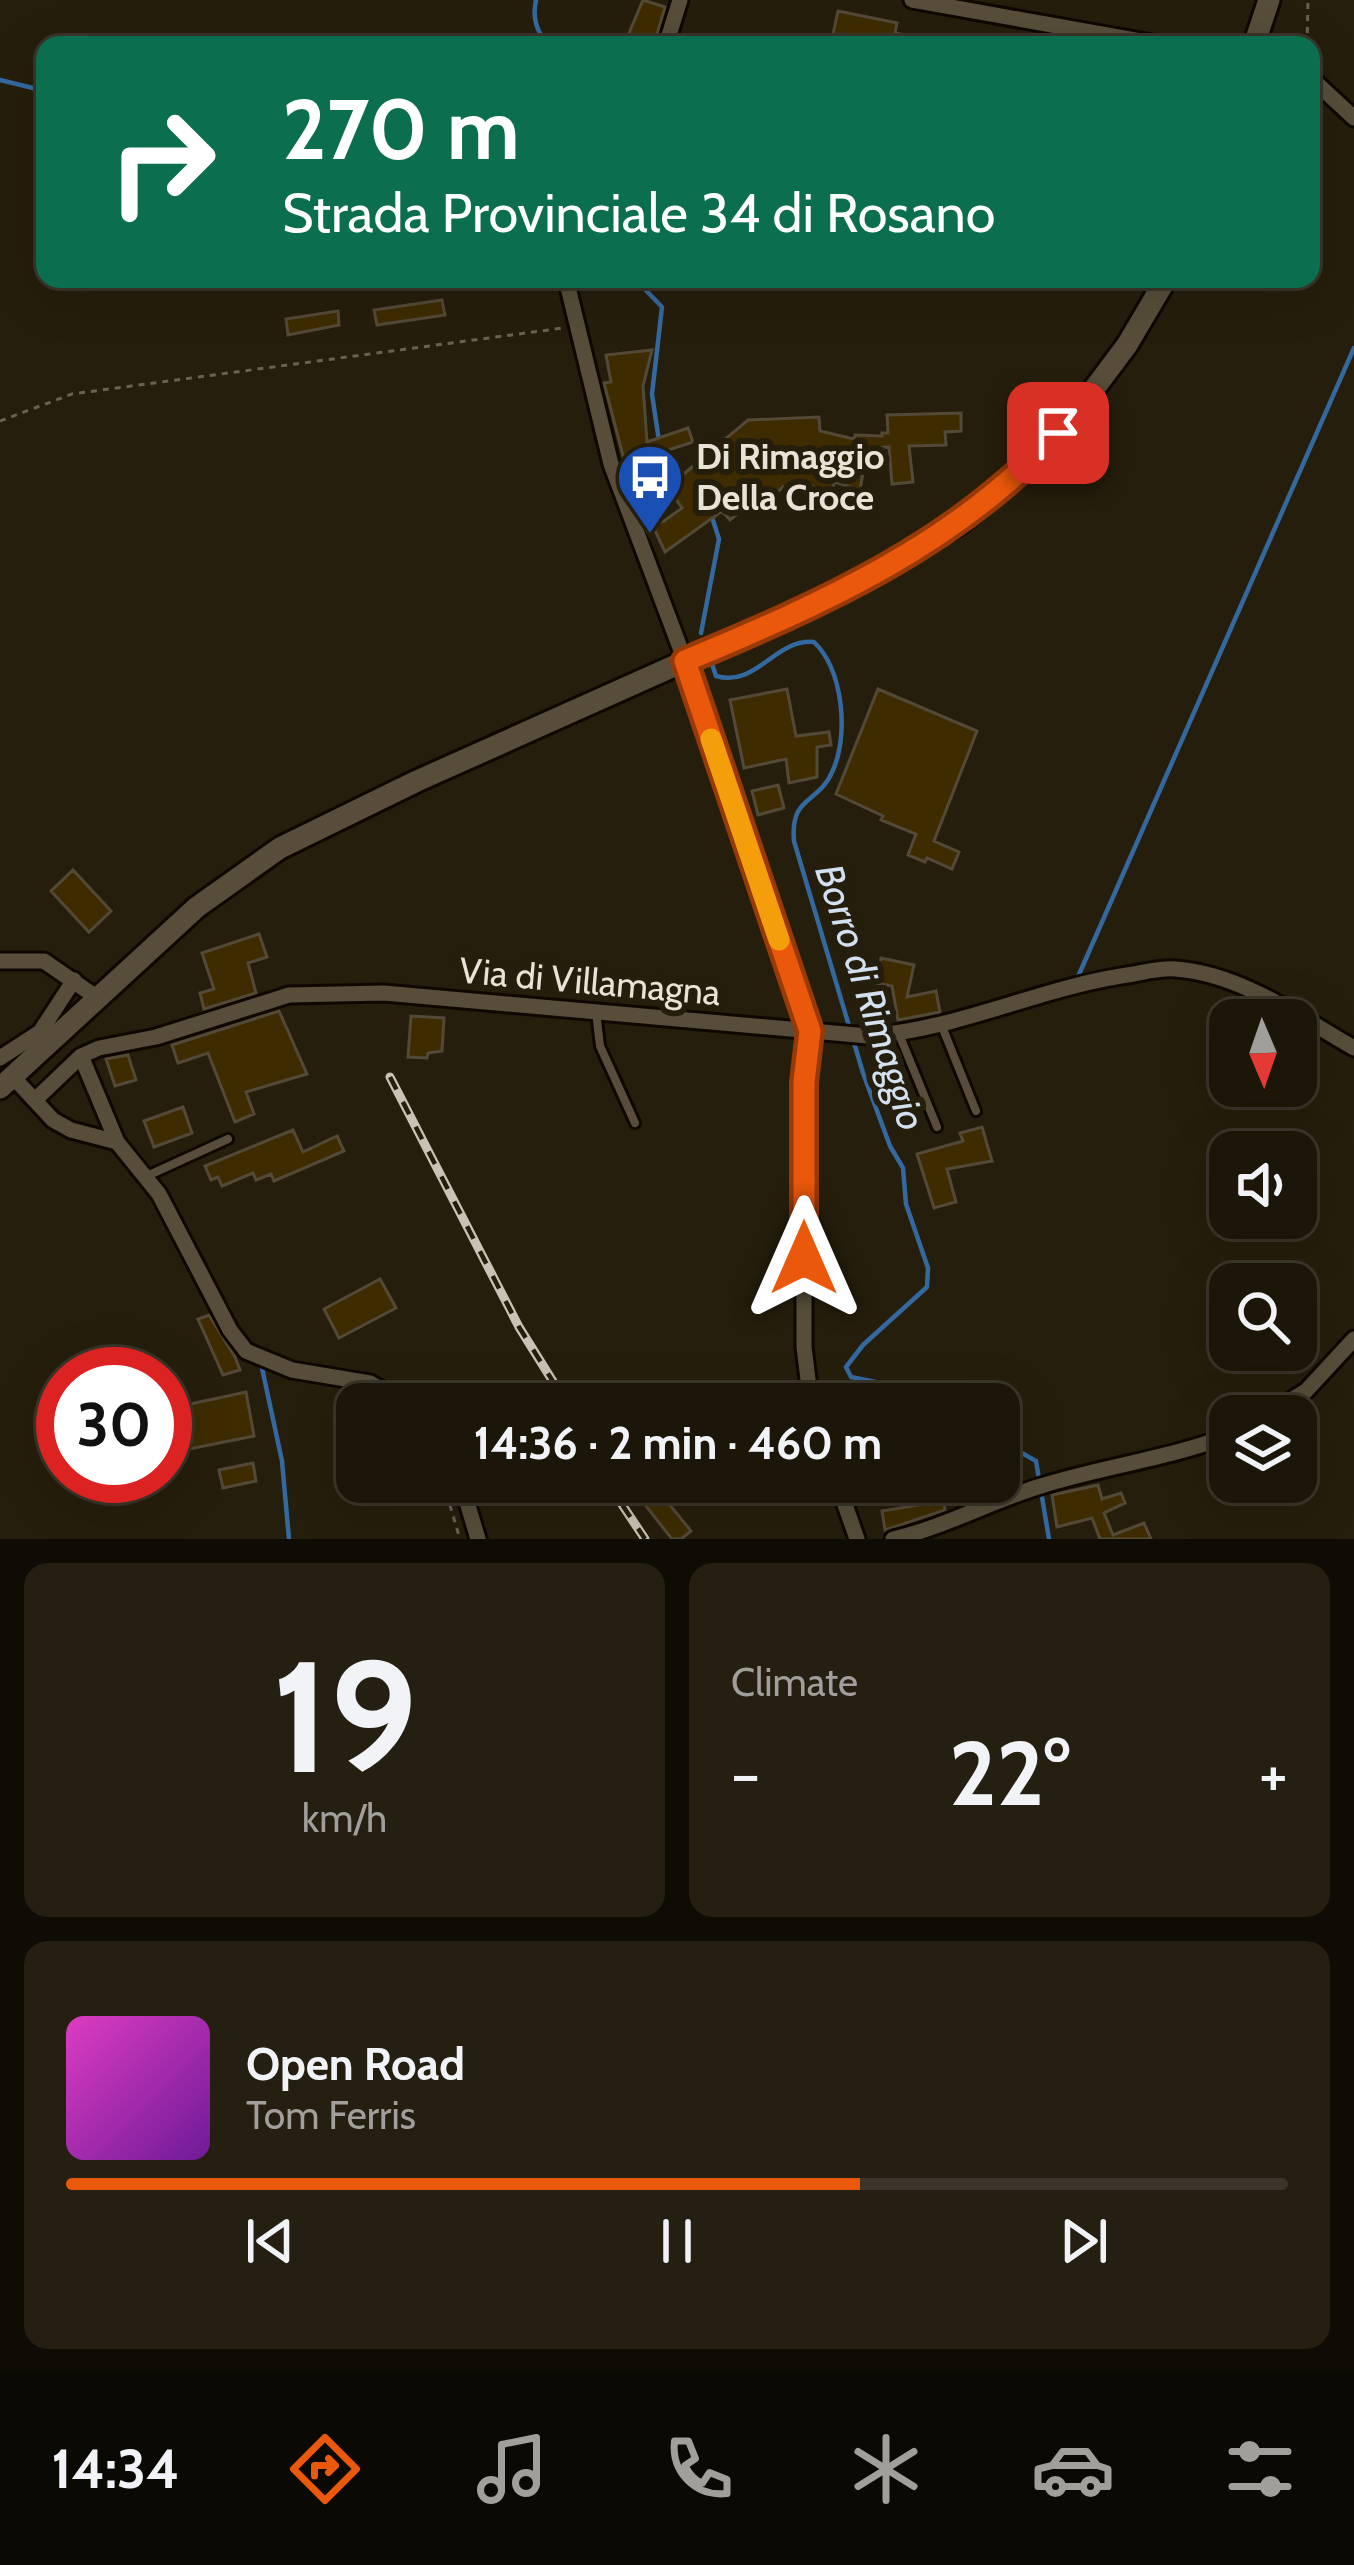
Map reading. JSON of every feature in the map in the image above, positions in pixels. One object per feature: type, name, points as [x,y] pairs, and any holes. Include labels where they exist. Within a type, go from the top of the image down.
[{"type":"main road","points":[[1257,36],[1269,0]]},
{"type":"main road","points":[[4,1074],[99,999],[197,907],[292,841],[855,586],[960,523],[1027,467],[1085,401],[1161,288]]},
{"type":"street","points":[[669,36],[680,0]]},
{"type":"street","points":[[911,0],[1113,36]]},
{"type":"street","points":[[1320,86],[1354,118]]},
{"type":"street","points":[[568,288],[611,464],[690,659],[810,1031],[804,1082],[804,1347],[809,1383]]},
{"type":"street","points":[[0,962],[44,961],[99,999]]},
{"type":"street","name":"Via di Villamagna","points":[[36,1100],[81,1056],[289,995],[384,993],[868,1036],[898,1034],[1100,980],[1172,968],[1260,994],[1354,1048]]},
{"type":"street","points":[[74,980],[40,1032],[4,1074],[52,1120],[70,1130],[117,1142]]},
{"type":"street","points":[[81,1056],[117,1142],[147,1176],[246,1351],[292,1370],[364,1383]]},
{"type":"street","points":[[1299,1395],[1354,1340]]},
{"type":"street","points":[[893,1539],[927,1531],[1041,1486],[1209,1444]]},
{"type":"street","points":[[467,1503],[478,1539]]},
{"type":"street","points":[[844,1503],[857,1539]]},
{"type":"lane","points":[[596,1012],[600,1046],[635,1123]]},
{"type":"lane","points":[[941,1024],[976,1111]]},
{"type":"lane","points":[[898,1034],[937,1127]]},
{"type":"lane","points":[[147,1176],[228,1139]]},
{"type":"path","points":[[1307,36],[1308,0]]},
{"type":"path","points":[[0,421],[72,394],[577,326]]},
{"type":"path","points":[[449,1503],[460,1539]]},
{"type":"building","points":[[643,0],[665,7],[657,36],[628,36]]},
{"type":"building","points":[[838,11],[897,23],[895,33],[911,36],[833,36]]},
{"type":"building","points":[[442,300],[445,315],[377,325],[374,310]]},
{"type":"building","points":[[338,311],[339,325],[288,335],[286,319]]},
{"type":"building","points":[[652,350],[643,386],[647,442],[688,428],[693,442],[659,453],[679,478],[748,420],[819,417],[820,431],[854,439],[855,435],[888,433],[887,415],[961,413],[961,431],[945,432],[946,445],[909,446],[913,482],[892,484],[889,447],[867,448],[860,490],[835,482],[829,497],[807,483],[792,497],[783,487],[768,501],[761,495],[730,520],[722,511],[665,552],[652,524],[682,508],[653,467],[629,479],[604,383],[611,382],[606,355]]},
{"type":"building","points":[[787,689],[796,736],[829,732],[831,745],[817,747],[817,777],[789,783],[786,759],[744,768],[730,700]]},
{"type":"building","points":[[878,689],[977,731],[934,841],[959,852],[952,869],[908,855],[916,834],[836,794]]},
{"type":"building","points":[[778,785],[784,808],[758,815],[752,791]]},
{"type":"building","points":[[73,870],[111,911],[89,932],[51,891]]},
{"type":"building","points":[[259,934],[267,957],[248,963],[256,993],[204,1009],[200,993],[214,989],[202,953]]},
{"type":"building","points":[[881,958],[914,965],[907,997],[936,991],[940,1012],[898,1020],[892,986],[876,983]]},
{"type":"building","points":[[279,1011],[307,1074],[246,1092],[254,1114],[235,1122],[208,1053],[178,1063],[172,1045]]},
{"type":"building","points":[[411,1016],[444,1018],[442,1051],[428,1053],[427,1058],[408,1057]]},
{"type":"building","points":[[128,1055],[136,1080],[115,1086],[106,1059]]},
{"type":"building","points":[[183,1107],[192,1133],[154,1147],[144,1121]]},
{"type":"building","points":[[982,1127],[992,1161],[947,1169],[956,1202],[934,1208],[917,1154],[963,1141],[960,1133]]},
{"type":"building","points":[[293,1130],[303,1152],[337,1136],[344,1151],[274,1181],[271,1174],[256,1180],[253,1173],[222,1186],[218,1177],[211,1180],[205,1166]]},
{"type":"building","points":[[380,1279],[396,1308],[339,1338],[324,1309]]},
{"type":"building","points":[[209,1315],[240,1370],[223,1375],[198,1319]]},
{"type":"building","points":[[246,1392],[254,1436],[192,1448],[192,1404]]},
{"type":"building","points":[[253,1463],[256,1481],[223,1488],[219,1470]]},
{"type":"building","points":[[1098,1485],[1102,1499],[1121,1493],[1125,1503],[1104,1513],[1113,1535],[1144,1523],[1151,1539],[1100,1539],[1092,1518],[1057,1527],[1052,1495]]},
{"type":"building","points":[[668,1503],[691,1531],[672,1539],[646,1506]]},
{"type":"building","points":[[944,1503],[945,1510],[885,1530],[882,1511]]},
{"type":"waterway","name":"Borro di Rimaggio","points":[[536,0],[536,24],[542,36]]},
{"type":"waterway","points":[[0,80],[36,89]]},
{"type":"waterway","name":"Borro di Rimaggio","points":[[644,288],[662,307],[652,394],[659,441]]},
{"type":"waterway","points":[[1077,979],[1354,348]]},
{"type":"waterway","name":"Borro di Rimaggio","points":[[666,450],[683,475]]},
{"type":"waterway","name":"Borro di Rimaggio","points":[[701,633],[719,539],[711,514]]},
{"type":"waterway","name":"Borro di Rimaggio","points":[[711,661],[716,676],[730,678],[755,669],[788,647],[814,642],[837,685],[842,721],[838,755],[827,781],[796,815],[794,841],[863,1073],[903,1168],[906,1204],[928,1268],[927,1287],[863,1345],[846,1367],[851,1377],[881,1383]]},
{"type":"waterway","points":[[262,1368],[282,1461],[289,1539]]},
{"type":"waterway","name":"Borro di Rimaggio","points":[[1020,1452],[1036,1461],[1049,1539]]},
{"type":"railway","points":[[390,1077],[519,1327],[554,1383]]},
{"type":"railway","points":[[621,1503],[645,1539]]},
{"type":"slow traffic","points":[[711,739],[779,940]]},
{"type":"place","name":"Di Rimaggio Della Croce","points":[[650,536]]},
{"type":"route","points":[[804,1258],[804,1065],[810,1031],[685,661],[855,586],[918,550],[1002,489],[1058,433]]}]
